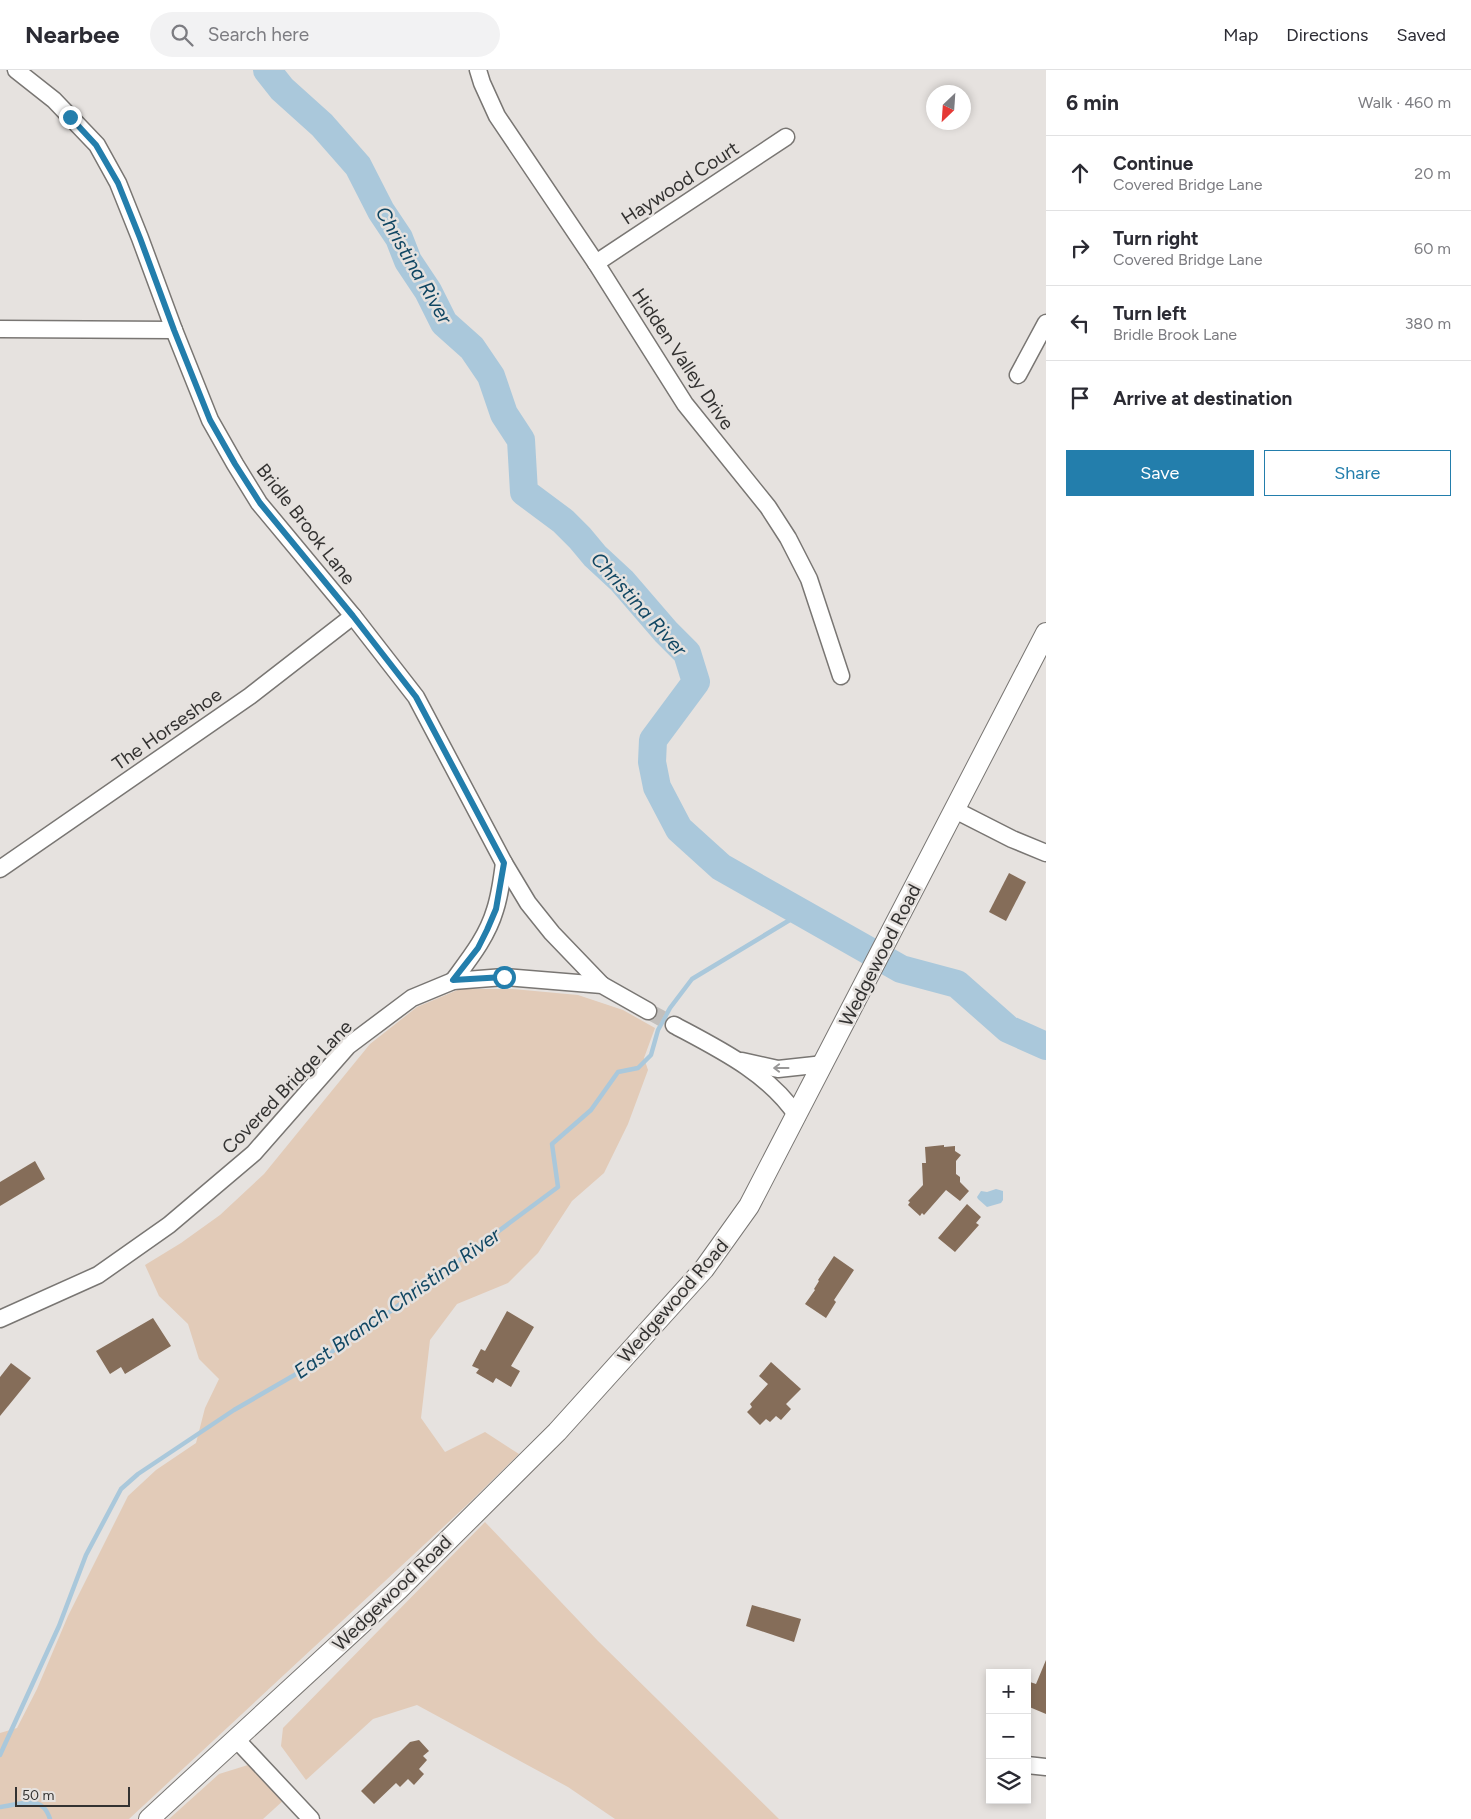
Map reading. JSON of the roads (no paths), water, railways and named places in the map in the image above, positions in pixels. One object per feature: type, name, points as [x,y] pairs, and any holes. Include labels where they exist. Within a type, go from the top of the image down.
[{"type":"street","name":"Bridle Brook Lane","points":[[16,70],[54,100],[96,145],[122,192],[210,420],[235,464],[260,503],[353,616],[416,697],[504,863],[528,903],[552,933],[602,985]]},
{"type":"street","name":"Hidden Valley Drive","points":[[478,70],[497,116],[596,263],[685,404],[768,507],[788,538],[810,579],[841,676]]},
{"type":"street","name":"Haywood Court","points":[[596,263],[786,137]]},
{"type":"street","points":[[1018,375],[1046,323]]},
{"type":"street","points":[[0,329],[174,330]]},
{"type":"street","name":"The Horseshoe","points":[[0,869],[250,696],[353,616]]},
{"type":"street","name":"Wedgewood Road","points":[[149,1819],[398,1590],[557,1432],[704,1269],[749,1206],[1046,633]]},
{"type":"street","points":[[955,810],[1046,854]]},
{"type":"street","name":"Covered Bridge Lane","points":[[453,980],[478,948],[487,930],[496,909],[504,863]]},
{"type":"street","name":"Covered Bridge Lane","points":[[0,1319],[98,1275],[169,1225],[254,1153],[348,1046],[412,998],[453,980],[504,977],[602,985],[648,1011]]},
{"type":"street","points":[[674,1025],[739,1060],[787,1101],[797,1116]]},
{"type":"street","points":[[739,1060],[778,1069],[824,1064]]},
{"type":"street","points":[[236,1739],[311,1819]]},
{"type":"street","points":[[1031,1765],[1046,1767]]},
{"type":"water","points":[[996,1189],[1003,1191],[1001,1203],[987,1207],[977,1197],[981,1191],[987,1192]]},
{"type":"waterway","name":"Christina River","points":[[267,70],[282,89],[322,125],[358,166],[381,211],[399,238],[408,261],[428,291],[444,323],[472,348],[491,376],[504,414],[521,440],[524,492],[563,521],[595,556],[622,581],[666,632],[687,653],[696,682],[653,740],[652,762],[657,787],[679,829],[721,867],[901,969],[957,984],[1008,1029],[1046,1046]]},
{"type":"waterway","name":"East Branch Christina River","points":[[0,1755],[59,1626],[86,1555],[121,1489],[138,1474],[234,1410],[317,1362],[384,1316],[558,1187],[552,1144],[591,1110],[618,1072],[638,1068],[651,1055],[658,1030],[670,1008],[692,979],[803,912]]},
{"type":"waterway","name":"East Branch Christina River","points":[[0,1807],[35,1803],[44,1808],[50,1819]]},
{"type":"tunnel","points":[[648,1011],[674,1025]]}]
